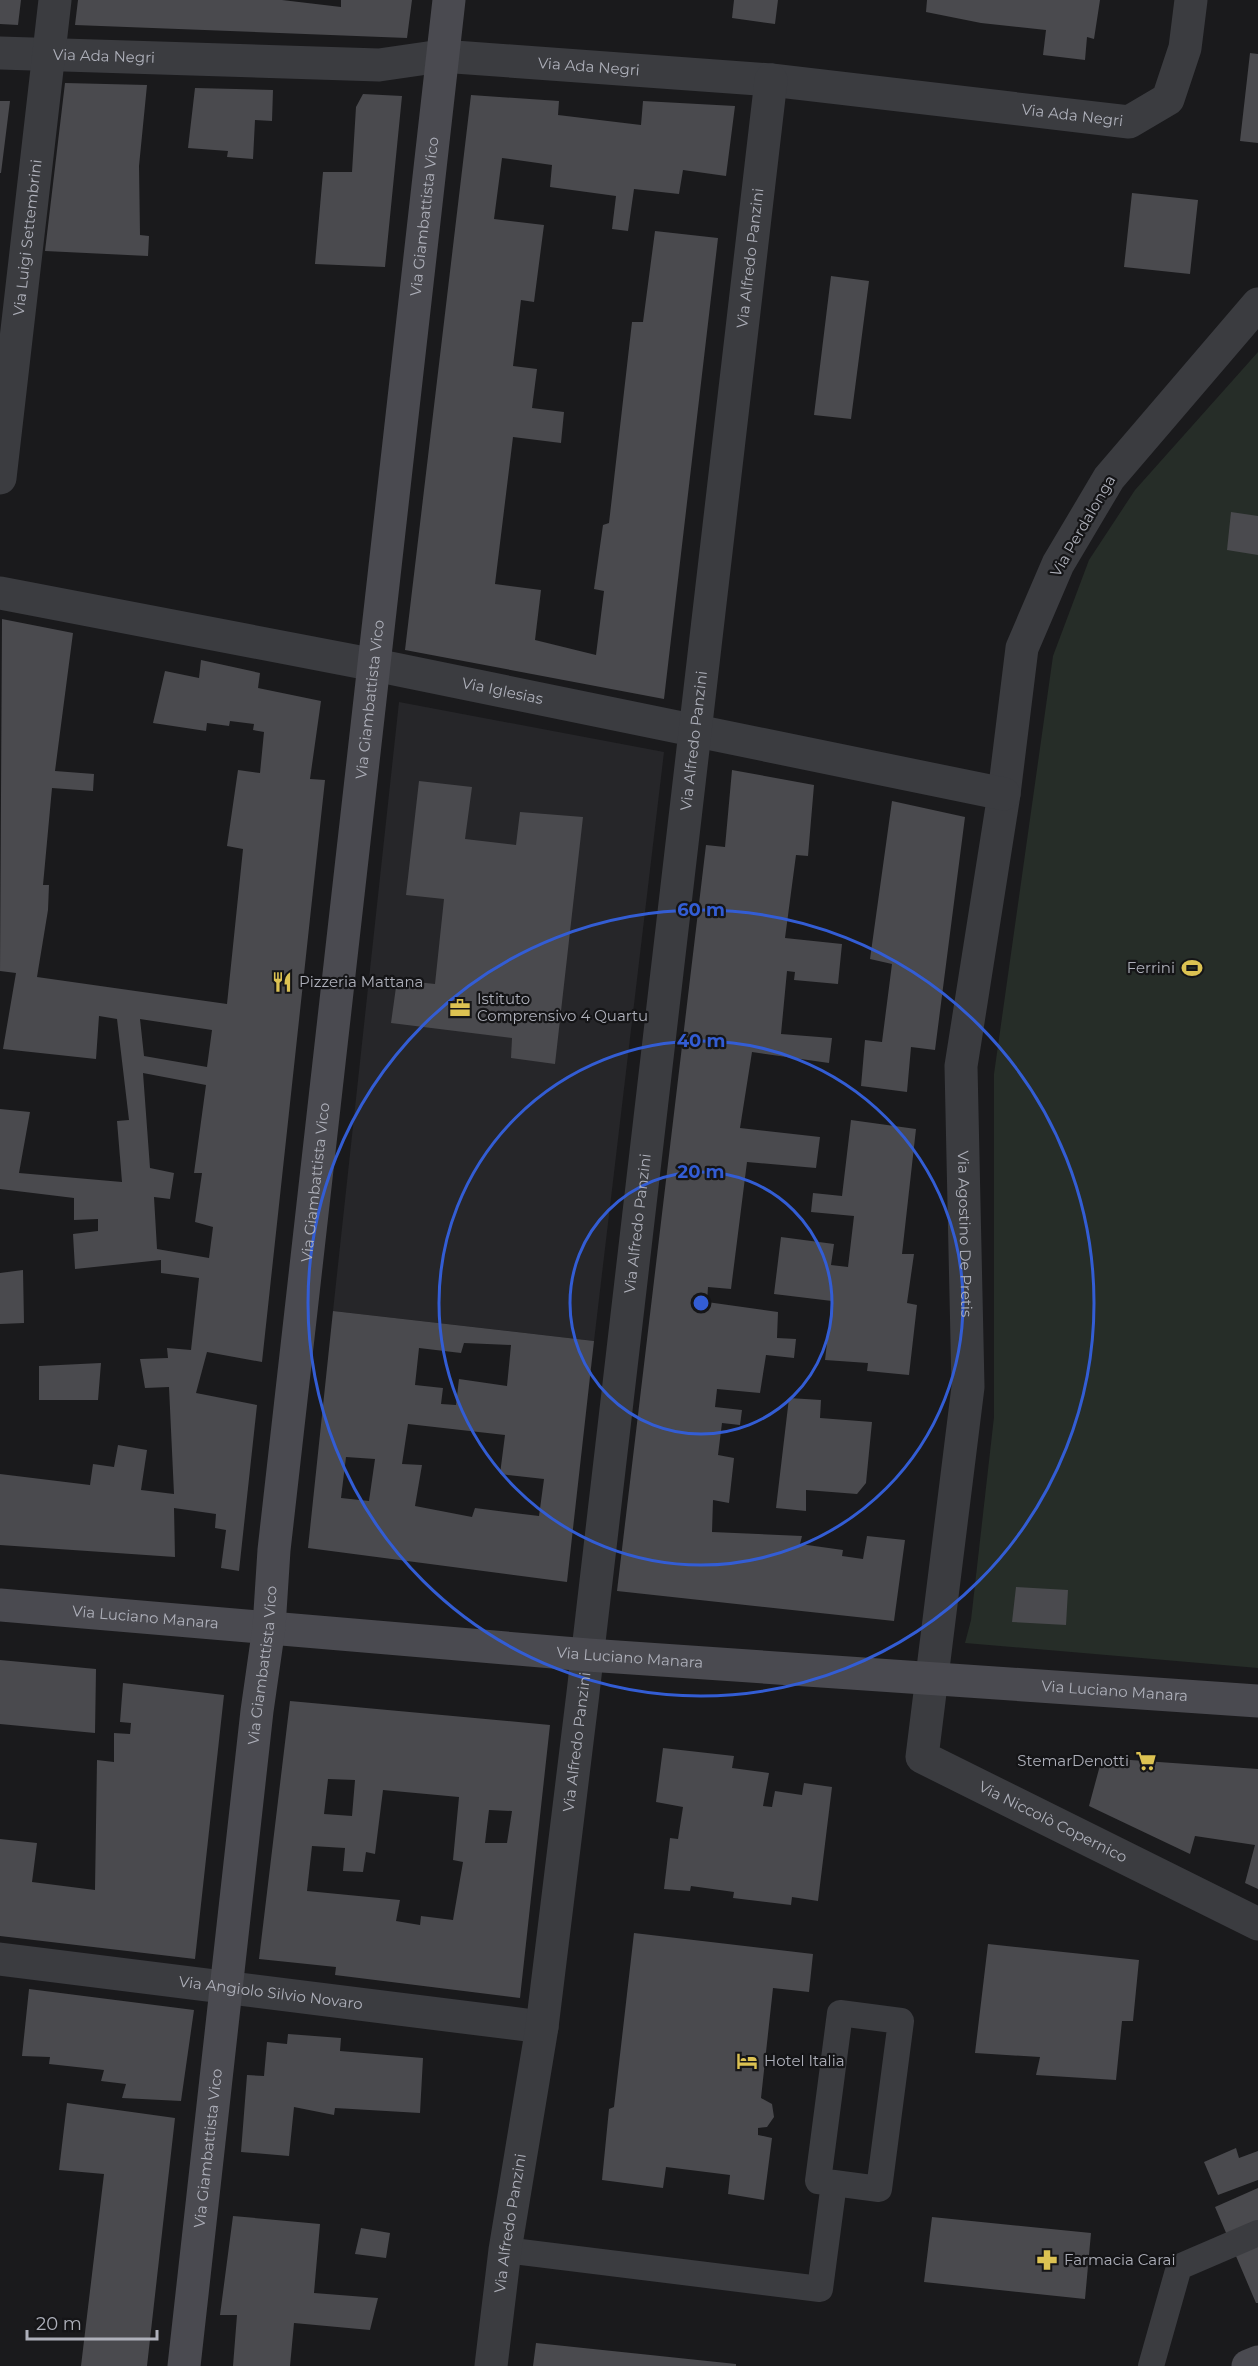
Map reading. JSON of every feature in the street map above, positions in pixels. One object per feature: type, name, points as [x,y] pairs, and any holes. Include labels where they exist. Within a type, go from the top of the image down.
[{"type":"street","name":"Via Luigi Settembrini","points":[[0,477],[55,0]]},
{"type":"street","name":"Via Giambattista Vico","points":[[184,2366],[256,1711],[269,1627],[274,1550],[449,0]]},
{"type":"street","name":"Via Ada Negri","points":[[0,53],[379,65],[441,56],[771,80],[1129,122],[1168,99],[1185,48],[1191,0]]},
{"type":"street","name":"Via Alfredo Panzini","points":[[491,2366],[505,2250],[542,2026],[588,1655],[771,80]]},
{"type":"street","name":"Via Perdalonga","points":[[1004,794],[1022,648],[1058,564],[1108,478],[1258,304]]},
{"type":"street","name":"Via Iglesias","points":[[0,593],[375,665],[1004,794]]},
{"type":"street","name":"Via Agostino De Pretis","points":[[933,1676],[968,1387],[961,1066],[1004,794]]},
{"type":"street","name":"Via Luciano Manara","points":[[0,1605],[588,1655],[859,1674],[933,1676],[1258,1701]]},
{"type":"street","name":"Via Niccolò Copernico","points":[[933,1676],[921,1757],[1258,1924]]},
{"type":"street","name":"Via Angiolo Silvio Novaro","points":[[0,1959],[542,2026]]},
{"type":"street","points":[[1248,2366],[1258,2362]]},
{"type":"lane","points":[[840,2013],[901,2021],[879,2188],[834,2183],[818,2181],[840,2013]]},
{"type":"lane","points":[[505,2250],[820,2289],[834,2183]]},
{"type":"lane","points":[[1151,2366],[1179,2267],[1258,2233]]},
{"type":"shaded area","points":[[1258,352],[1258,1668],[965,1643],[971,1620],[994,1417],[994,1074],[1053,656],[1089,560],[1135,490]]},
{"type":"shaded area","points":[[399,702],[664,752],[594,1341],[333,1311]]},
{"type":"building","points":[[0,0],[21,0],[18,25],[0,24]]},
{"type":"building","points":[[78,0],[282,0],[341,7],[341,0],[412,0],[407,38],[75,25]]},
{"type":"building","points":[[734,0],[778,0],[775,24],[732,18]]},
{"type":"building","points":[[927,0],[1100,0],[1094,39],[1087,37],[1085,60],[1043,55],[1046,30],[981,23],[926,12]]},
{"type":"building","points":[[1250,53],[1258,54],[1258,143],[1240,141]]},
{"type":"building","points":[[65,83],[147,85],[139,166],[140,235],[149,236],[148,256],[45,251]]},
{"type":"building","points":[[195,88],[273,90],[272,121],[255,120],[253,159],[227,157],[228,151],[188,148]]},
{"type":"building","points":[[363,94],[402,96],[385,267],[315,264],[323,172],[352,172],[356,107]]},
{"type":"building","points":[[471,95],[559,101],[558,115],[641,125],[643,101],[735,106],[726,176],[683,170],[679,194],[634,189],[628,231],[612,229],[616,196],[550,187],[552,165],[502,158],[494,219],[544,225],[534,302],[521,300],[513,366],[537,369],[532,408],[564,412],[561,443],[513,437],[495,584],[541,590],[535,640],[596,655],[604,591],[594,589],[603,525],[609,523],[632,322],[643,322],[655,231],[718,238],[664,699],[405,650]]},
{"type":"building","points":[[0,101],[10,101],[1,173],[0,173]]},
{"type":"building","points":[[1132,193],[1198,200],[1190,274],[1124,267]]},
{"type":"building","points":[[831,276],[869,281],[851,419],[814,415]]},
{"type":"building","points":[[1231,512],[1258,516],[1258,555],[1227,550]]},
{"type":"building","points":[[2,619],[73,633],[55,771],[94,774],[93,791],[52,788],[43,885],[49,885],[48,910],[37,977],[227,1004],[243,849],[227,846],[238,770],[260,773],[264,732],[253,730],[254,724],[230,721],[229,726],[207,723],[206,731],[153,723],[165,671],[199,678],[201,660],[260,673],[258,688],[321,701],[310,779],[325,780],[262,1362],[207,1352],[196,1393],[257,1405],[239,1571],[221,1568],[226,1530],[215,1528],[216,1514],[174,1508],[175,1557],[0,1545],[0,1474],[90,1485],[93,1464],[114,1467],[118,1445],[147,1450],[141,1490],[174,1494],[169,1387],[145,1388],[140,1359],[168,1358],[167,1348],[191,1350],[199,1278],[161,1273],[161,1260],[75,1269],[73,1234],[98,1231],[98,1219],[74,1220],[74,1198],[0,1189],[0,1109],[30,1112],[19,1173],[122,1182],[117,1121],[129,1120],[117,1019],[99,1016],[96,1059],[3,1049],[16,973],[0,971]],"holes":[[[140,1019],[212,1030],[207,1067],[144,1056]],[[143,1073],[206,1085],[194,1173],[202,1173],[195,1222],[213,1227],[209,1258],[157,1249],[154,1197],[170,1199],[174,1173],[150,1168]]]},
{"type":"building","points":[[732,770],[814,785],[808,856],[796,855],[785,938],[842,944],[838,984],[794,980],[795,972],[787,971],[781,1034],[832,1038],[829,1063],[752,1052],[740,1128],[820,1137],[816,1168],[747,1162],[731,1289],[708,1287],[707,1302],[778,1312],[777,1338],[796,1339],[794,1358],[766,1355],[760,1393],[717,1389],[715,1407],[742,1410],[740,1425],[722,1423],[718,1455],[734,1458],[729,1503],[713,1500],[712,1532],[802,1536],[800,1544],[843,1550],[842,1556],[863,1559],[867,1536],[905,1540],[894,1621],[617,1591],[706,845],[725,847]]},
{"type":"building","points":[[419,781],[472,787],[465,839],[516,845],[520,812],[583,817],[555,1064],[511,1058],[512,1038],[391,1023],[397,980],[435,984],[444,899],[406,895]]},
{"type":"building","points":[[892,801],[965,817],[935,1050],[911,1047],[907,1092],[861,1086],[865,1040],[882,1042],[892,964],[870,959]]},
{"type":"building","points":[[851,1120],[916,1129],[902,1254],[914,1254],[907,1303],[917,1305],[909,1375],[867,1371],[868,1363],[825,1360],[832,1301],[774,1294],[781,1237],[834,1244],[831,1265],[848,1267],[854,1216],[811,1212],[813,1193],[842,1196]]},
{"type":"building","points":[[23,1270],[24,1323],[0,1324],[0,1273]]},
{"type":"building","points":[[333,1311],[594,1341],[567,1582],[308,1548]],"holes":[[[464,1343],[511,1345],[507,1386],[459,1379],[456,1405],[441,1404],[443,1388],[415,1385],[419,1348],[461,1353]],[[408,1424],[505,1435],[500,1474],[544,1479],[539,1516],[475,1508],[472,1517],[415,1506],[422,1465],[402,1464]],[[346,1457],[375,1459],[369,1501],[341,1498]]]},
{"type":"building","points":[[101,1363],[98,1400],[39,1400],[39,1366]]},
{"type":"building","points":[[789,1398],[821,1400],[820,1418],[872,1422],[866,1483],[857,1494],[806,1490],[806,1511],[776,1508]]},
{"type":"building","points":[[1016,1587],[1068,1590],[1066,1625],[1012,1622]]},
{"type":"building","points":[[0,1660],[96,1669],[95,1733],[0,1724]]},
{"type":"building","points":[[123,1683],[224,1695],[195,1959],[0,1936],[0,1839],[37,1843],[32,1882],[95,1890],[97,1760],[114,1762],[114,1733],[130,1734],[131,1723],[120,1722]]},
{"type":"building","points":[[290,1701],[550,1725],[520,1998],[335,1975],[336,1967],[259,1959]],"holes":[[[328,1779],[355,1780],[352,1816],[324,1814]],[[383,1790],[459,1797],[453,1860],[463,1862],[453,1920],[421,1916],[420,1925],[396,1921],[400,1900],[307,1891],[312,1846],[345,1848],[343,1871],[363,1872],[366,1852],[375,1854]],[[489,1810],[512,1811],[507,1843],[485,1843]]]},
{"type":"building","points":[[663,1748],[734,1756],[732,1768],[769,1773],[763,1806],[772,1807],[775,1791],[802,1795],[804,1783],[832,1787],[818,1901],[792,1897],[791,1905],[733,1898],[734,1892],[691,1886],[690,1891],[664,1889],[670,1838],[678,1839],[683,1807],[656,1802]]},
{"type":"building","points":[[1102,1758],[1258,1769],[1258,1889],[1245,1883],[1255,1845],[1195,1836],[1190,1854],[1089,1806]]},
{"type":"building","points":[[634,1933],[813,1954],[809,1992],[773,1988],[761,2098],[772,2104],[774,2117],[767,2127],[758,2128],[758,2135],[772,2138],[764,2200],[728,2194],[730,2175],[666,2167],[663,2188],[602,2180],[609,2109],[614,2107]]},
{"type":"building","points":[[988,1944],[1139,1960],[1133,2021],[1122,2021],[1116,2080],[1036,2075],[1040,2057],[975,2053]]},
{"type":"building","points":[[29,1989],[194,2010],[181,2101],[122,2098],[126,2084],[101,2081],[104,2070],[49,2064],[50,2057],[22,2056]]},
{"type":"building","points":[[288,2034],[341,2038],[340,2051],[423,2058],[420,2113],[335,2108],[334,2115],[294,2107],[289,2156],[241,2152],[247,2075],[264,2076],[267,2042],[287,2044]]},
{"type":"building","points":[[67,2103],[175,2118],[147,2366],[81,2366],[104,2174],[59,2170]]},
{"type":"building","points":[[1236,2148],[1239,2158],[1258,2151],[1258,2180],[1218,2195],[1204,2162]]},
{"type":"building","points":[[1258,2188],[1258,2303],[1256,2303],[1215,2207]]},
{"type":"building","points":[[233,2216],[320,2224],[314,2293],[378,2298],[370,2330],[294,2323],[290,2366],[233,2366],[237,2315],[220,2315]]},
{"type":"building","points":[[932,2217],[1091,2233],[1085,2299],[924,2282]]},
{"type":"building","points":[[361,2228],[390,2233],[386,2258],[355,2254]]},
{"type":"building","points":[[536,2343],[736,2364],[736,2366],[533,2366]]},
{"type":"place","name":"Ferrini","points":[[1192,968]]},
{"type":"place","name":"Pizzeria Mattana","points":[[282,982]]},
{"type":"place","name":"Istituto Comprensivo 4 Quartu","points":[[460,1008]]},
{"type":"place","name":"StemarDenotti","points":[[1146,1761]]},
{"type":"place","name":"Hotel Italia","points":[[747,2061]]},
{"type":"place","name":"Farmacia Carai","points":[[1047,2260]]}]
